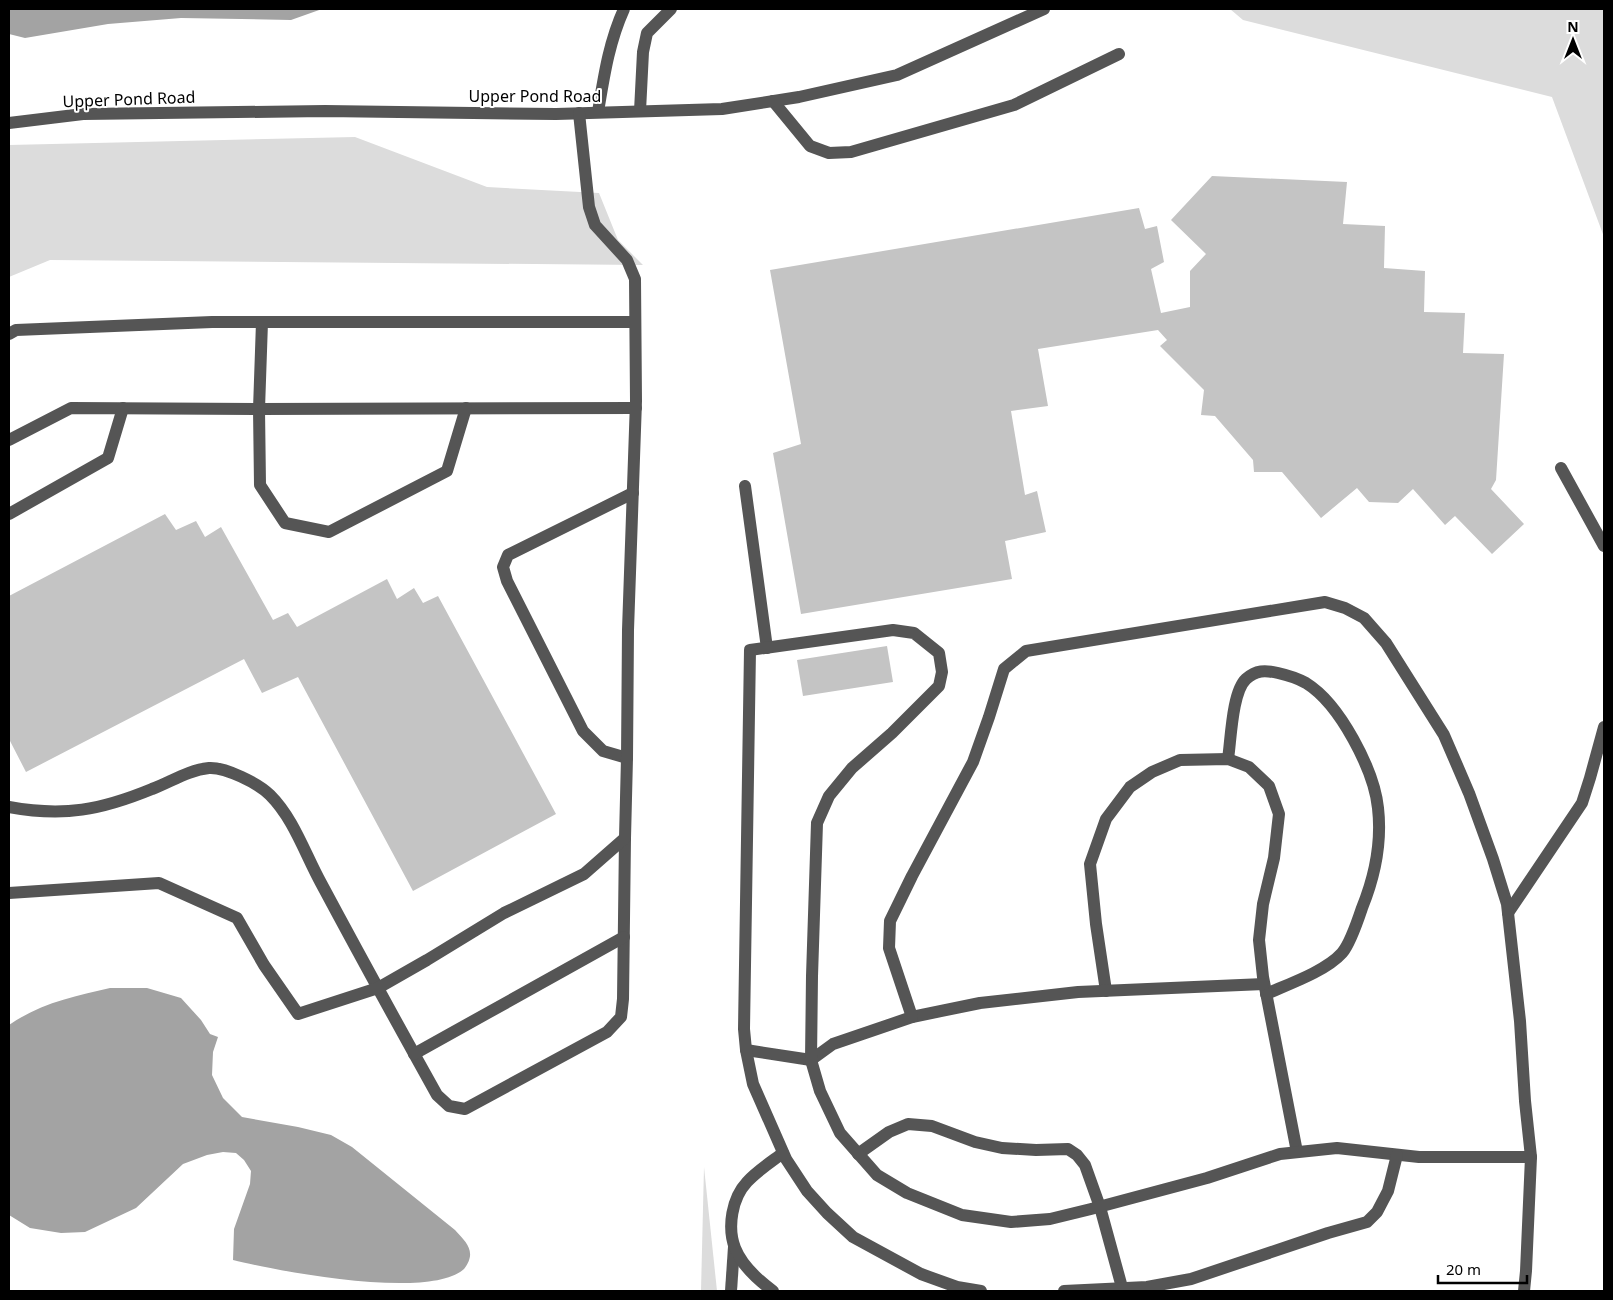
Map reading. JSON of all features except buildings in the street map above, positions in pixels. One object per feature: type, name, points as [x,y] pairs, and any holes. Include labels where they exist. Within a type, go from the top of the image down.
[{"type":"street","points":[[598,112],[607,58],[616,27],[624,9]]},
{"type":"street","points":[[640,111],[643,52],[648,33],[671,9]]},
{"type":"street","name":"Upper Pond Road","points":[[9,124],[83,114],[325,111],[579,113],[722,109],[799,98],[897,75],[1044,9]]},
{"type":"street","points":[[773,101],[810,146],[829,153],[851,152],[1014,105],[1119,54]]},
{"type":"street","points":[[9,807],[31,811],[67,812],[98,808],[154,789],[186,774],[210,768],[238,774],[269,794],[288,818],[308,860],[437,1095],[449,1106],[465,1109],[607,1032],[621,1017],[623,1000],[628,630],[636,408],[635,279],[627,260],[595,225],[589,207],[579,113]]},
{"type":"street","points":[[9,334],[16,330],[212,322],[636,322]]},
{"type":"street","points":[[262,322],[259,409],[260,485],[285,523],[329,532],[448,471],[466,408]]},
{"type":"street","points":[[9,440],[71,408],[636,408]]},
{"type":"street","points":[[9,514],[108,458],[124,408]]},
{"type":"street","points":[[1561,468],[1604,546]]},
{"type":"street","points":[[745,486],[767,648]]},
{"type":"street","points":[[627,758],[603,751],[583,731],[507,581],[502,567],[508,555],[633,493]]},
{"type":"street","points":[[912,1017],[889,948],[890,920],[973,762],[990,717],[1004,669],[1026,651],[1325,602],[1344,608],[1364,618],[1386,643],[1444,736],[1469,793],[1507,904],[1520,1021],[1531,1157],[1524,1291]]},
{"type":"street","points":[[981,1291],[957,1287],[921,1274],[853,1237],[807,1191],[783,1153],[753,1084],[744,1029],[750,650],[893,630],[914,633],[939,653],[942,672],[938,686],[917,709],[852,768],[829,796],[817,823],[811,1060],[820,1091],[840,1133],[877,1175],[899,1188],[962,1215],[1011,1222],[1050,1219],[1100,1207],[1207,1178],[1280,1154],[1337,1148],[1419,1157],[1531,1157]]},
{"type":"street","points":[[746,1050],[811,1060],[833,1044],[912,1017],[980,1003],[1078,992],[1265,989],[1326,966],[1343,952],[1364,904],[1377,862],[1378,806],[1370,776],[1360,751],[1326,701],[1307,684],[1286,674],[1268,671],[1255,672],[1244,681],[1236,696],[1228,759]]},
{"type":"street","points":[[1508,913],[1582,803],[1604,728]]},
{"type":"street","points":[[1106,991],[1096,924],[1090,864],[1106,819],[1130,787],[1152,772],[1180,760],[1228,759],[1249,767],[1268,786],[1279,814],[1274,858],[1262,904],[1259,940],[1265,989],[1297,1152]]},
{"type":"street","points":[[9,893],[159,883],[237,918],[264,965],[298,1014],[378,988],[504,913],[584,874],[625,838]]},
{"type":"street","points":[[414,1054],[624,937]]},
{"type":"street","points":[[858,1154],[889,1132],[908,1124],[932,1126],[975,1142],[1002,1148],[1068,1150],[1078,1155],[1085,1165],[1100,1207],[1122,1290]]},
{"type":"street","points":[[731,1291],[734,1247],[732,1212],[737,1194],[747,1182],[783,1153]]},
{"type":"street","points":[[1064,1291],[1122,1290],[1191,1279],[1328,1233],[1367,1222],[1377,1212],[1388,1191],[1397,1155]]},
{"type":"street","points":[[734,1247],[756,1278],[772,1291]]},
{"type":"shaded area","points":[[9,9],[322,9],[291,20],[181,18],[108,24],[25,38],[9,34]]},
{"type":"shaded area","points":[[1230,9],[1604,9],[1604,237],[1552,97],[1243,20]]},
{"type":"shaded area","points":[[355,137],[487,187],[599,193],[618,240],[643,265],[50,260],[9,277],[9,145]]},
{"type":"shaded area","points":[[110,988],[147,988],[181,998],[201,1020],[210,1034],[218,1037],[213,1052],[212,1075],[223,1098],[242,1117],[331,1135],[352,1147],[455,1230],[469,1248],[470,1258],[464,1269],[446,1278],[420,1282],[389,1283],[354,1281],[285,1271],[233,1260],[234,1229],[250,1184],[251,1171],[244,1160],[236,1153],[223,1152],[207,1155],[183,1164],[136,1208],[85,1232],[61,1233],[30,1228],[9,1215],[9,1025],[32,1011],[45,1006]]},
{"type":"shaded area","points":[[704,1167],[717,1291],[701,1291]]}]
